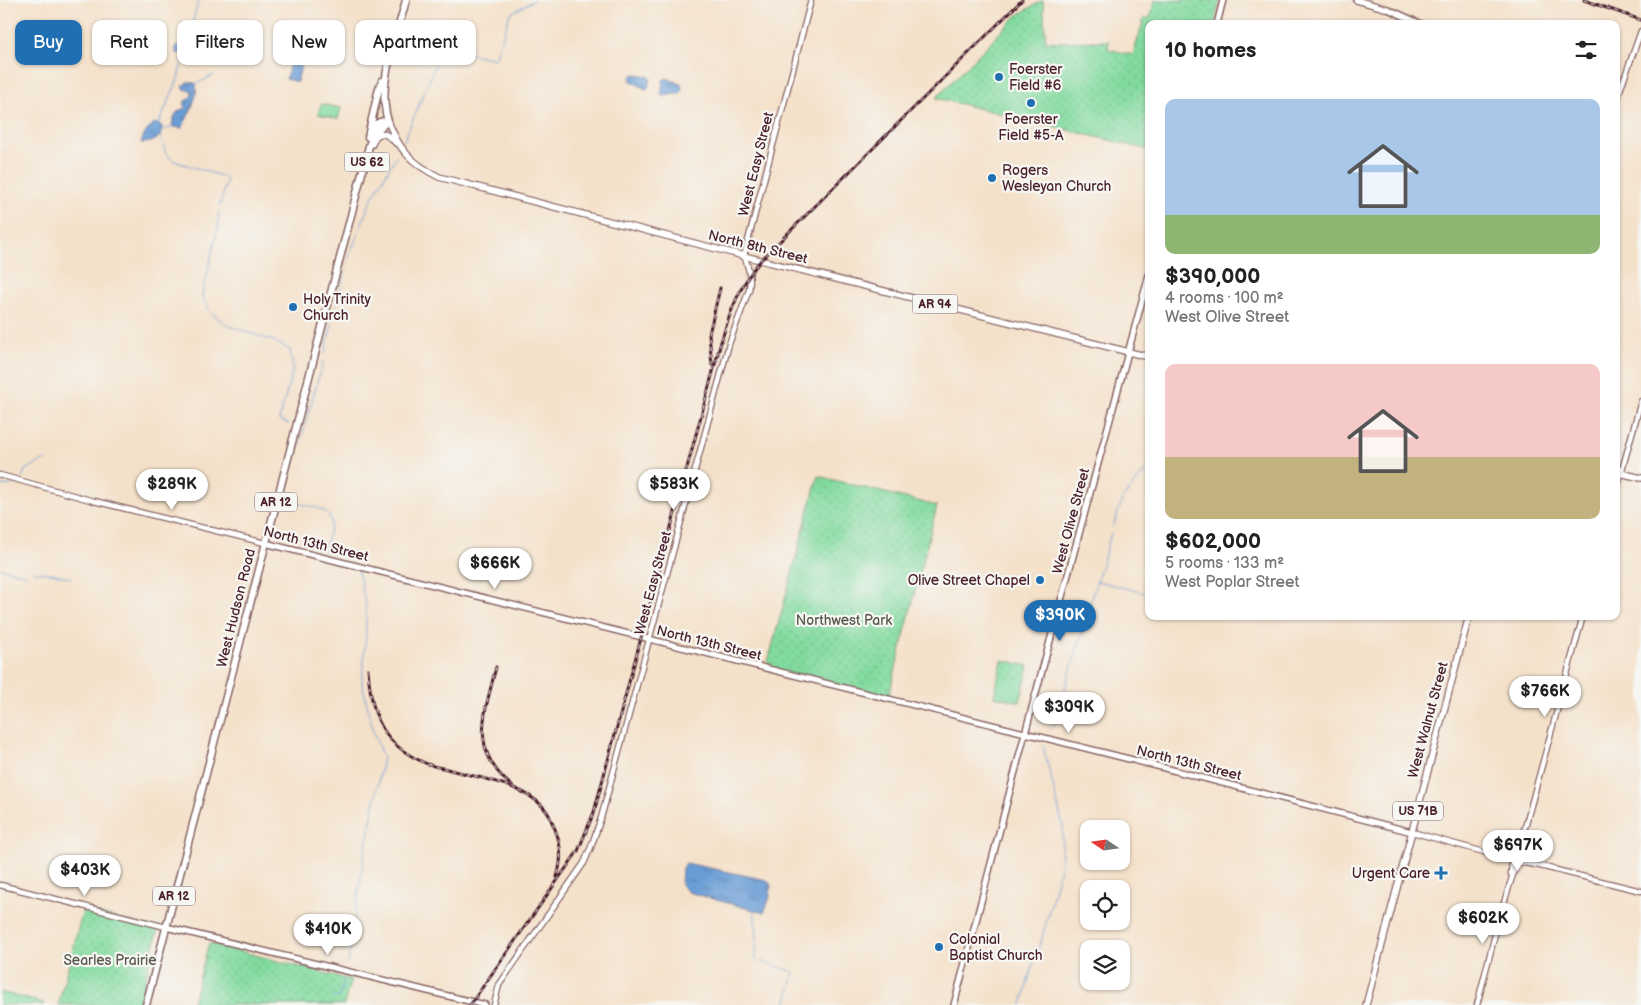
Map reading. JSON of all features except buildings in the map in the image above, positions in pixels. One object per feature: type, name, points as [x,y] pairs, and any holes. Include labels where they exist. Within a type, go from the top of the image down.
[{"type":"highway","points":[[369,133],[376,123],[388,121],[383,94],[386,74],[406,0]]},
{"type":"highway","name":"West Hudson Road","points":[[350,216],[350,205],[379,88],[386,74]]},
{"type":"highway","name":"West Hudson Road","points":[[146,1005],[350,216],[371,140],[376,130],[388,121]]},
{"type":"main road","points":[[1218,20],[1224,0]]},
{"type":"main road","points":[[1356,0],[1371,2],[1412,20]]},
{"type":"main road","name":"North 8th Street","points":[[388,121],[400,146],[412,161],[424,170],[439,177],[744,256],[1145,356]]},
{"type":"main road","name":"West Hudson Road","points":[[350,216],[356,205],[374,139],[378,135],[388,135],[400,146]]},
{"type":"main road","name":"West Olive Street","points":[[954,1005],[1025,733],[1145,290]]},
{"type":"main road","points":[[1620,473],[1641,478]]},
{"type":"main road","name":"North 13th Street","points":[[265,543],[1412,832]]},
{"type":"main road","name":"West Walnut Street","points":[[1366,1005],[1469,620]]},
{"type":"main road","points":[[166,927],[485,1005]]},
{"type":"street","name":"West Easy Street","points":[[494,1005],[499,985],[584,862],[591,847],[729,344],[749,290],[748,265],[744,256],[811,0]]},
{"type":"street","points":[[1620,90],[1639,43],[1641,31]]},
{"type":"street","points":[[1620,470],[1641,401]]},
{"type":"street","name":"North 13th Street","points":[[0,475],[94,501],[265,543]]},
{"type":"street","points":[[1478,1005],[1516,854],[1582,620]]},
{"type":"street","points":[[1412,832],[1490,852],[1493,851],[1536,865],[1641,891]]},
{"type":"street","points":[[0,885],[166,927]]},
{"type":"green space","points":[[1043,0],[1046,42],[1109,41],[1108,49],[1133,55],[1144,18],[1149,19],[1155,0],[1220,0],[1215,20],[1145,20],[1145,149],[936,98],[1016,16]]},
{"type":"green space","points":[[321,104],[341,108],[338,119],[318,114]]},
{"type":"green space","name":"Northwest Park","points":[[818,476],[937,506],[888,699],[766,669]]},
{"type":"green space","points":[[1002,660],[1029,666],[1020,702],[994,696]]},
{"type":"green space","name":"Searles Prairie","points":[[83,910],[156,928],[158,931],[139,1005],[58,1005]]},
{"type":"green space","points":[[209,943],[351,980],[344,1005],[192,1005]]},
{"type":"green space","points":[[0,992],[44,1003],[43,1005],[0,1005]]},
{"type":"water","points":[[290,65],[301,65],[297,82],[286,79]]},
{"type":"water","points":[[635,74],[651,78],[647,90],[630,80],[631,76]]},
{"type":"water","points":[[667,78],[681,84],[682,90],[680,94],[661,96],[663,80]]},
{"type":"water","points":[[187,82],[195,83],[195,99],[182,128],[173,127],[172,124],[175,116],[180,110],[186,108],[184,105],[185,101],[192,94],[192,91],[184,89],[183,86]]},
{"type":"water","points":[[154,123],[162,126],[159,138],[141,143],[144,135]]},
{"type":"water","points":[[686,863],[767,880],[771,885],[770,897],[764,913],[688,892],[681,885],[682,867]]},
{"type":"waterway","points":[[193,20],[199,0]]},
{"type":"waterway","points":[[404,141],[442,49],[495,59],[510,14],[534,0]]},
{"type":"waterway","points":[[158,125],[177,82],[181,65]]},
{"type":"waterway","points":[[196,86],[196,84],[214,75]]},
{"type":"waterway","points":[[162,131],[174,126]]},
{"type":"waterway","points":[[160,134],[166,154],[174,161],[227,178],[220,206]]},
{"type":"waterway","points":[[333,317],[350,254],[371,200],[397,155]]},
{"type":"waterway","points":[[219,212],[218,228],[202,296],[210,311],[226,325],[274,341],[290,350],[293,369],[279,420],[289,424]]},
{"type":"waterway","points":[[325,354],[332,323]]},
{"type":"waterway","points":[[323,362],[286,491],[290,498],[300,504],[326,512],[331,523],[323,550],[357,560]]},
{"type":"waterway","points":[[22,478],[25,470],[45,460]]},
{"type":"waterway","points":[[1123,498],[1145,471]]},
{"type":"waterway","points":[[0,486],[16,484]]},
{"type":"waterway","points":[[1113,527],[1122,501]]},
{"type":"waterway","points":[[1089,607],[1111,534]]},
{"type":"waterway","points":[[0,568],[27,575]]},
{"type":"waterway","points":[[348,962],[364,857],[383,758],[373,731],[362,683],[366,607],[358,570]]},
{"type":"waterway","points":[[33,572],[51,573],[71,578]]},
{"type":"waterway","points":[[1097,581],[1145,593]]},
{"type":"waterway","points":[[1050,729],[1054,725],[1088,613]]},
{"type":"waterway","points":[[1022,1005],[1061,865],[1063,826],[1043,746]]},
{"type":"waterway","points":[[754,911],[757,933],[756,960],[794,972],[786,1005]]},
{"type":"waterway","points":[[332,997],[339,997],[344,980]]},
{"type":"railway","points":[[470,1005],[578,851],[594,812],[721,342],[741,289],[761,260],[1022,0]]},
{"type":"railway","points":[[1584,0],[1641,20]]},
{"type":"railway","points":[[712,365],[709,334],[720,288]]},
{"type":"railway","points":[[496,667],[485,715],[483,730],[485,745],[489,759],[498,772],[512,786]]},
{"type":"railway","points":[[368,669],[374,710],[383,729],[399,748],[430,765],[503,784],[530,796],[541,805],[549,815],[559,842],[560,864],[557,877]]},
{"type":"place","name":"Foerster Field #6","points":[[999,77]]},
{"type":"place","name":"Foerster Field #5-A","points":[[1031,103]]},
{"type":"place","name":"Rogers Wesleyan Church","points":[[992,178]]},
{"type":"place","name":"Holy Trinity Church","points":[[293,307]]},
{"type":"place","name":"Olive Street Chapel","points":[[1040,580]]},
{"type":"place","name":"Urgent Care","points":[[1441,873]]},
{"type":"place","name":"Colonial Baptist Church","points":[[939,947]]}]
